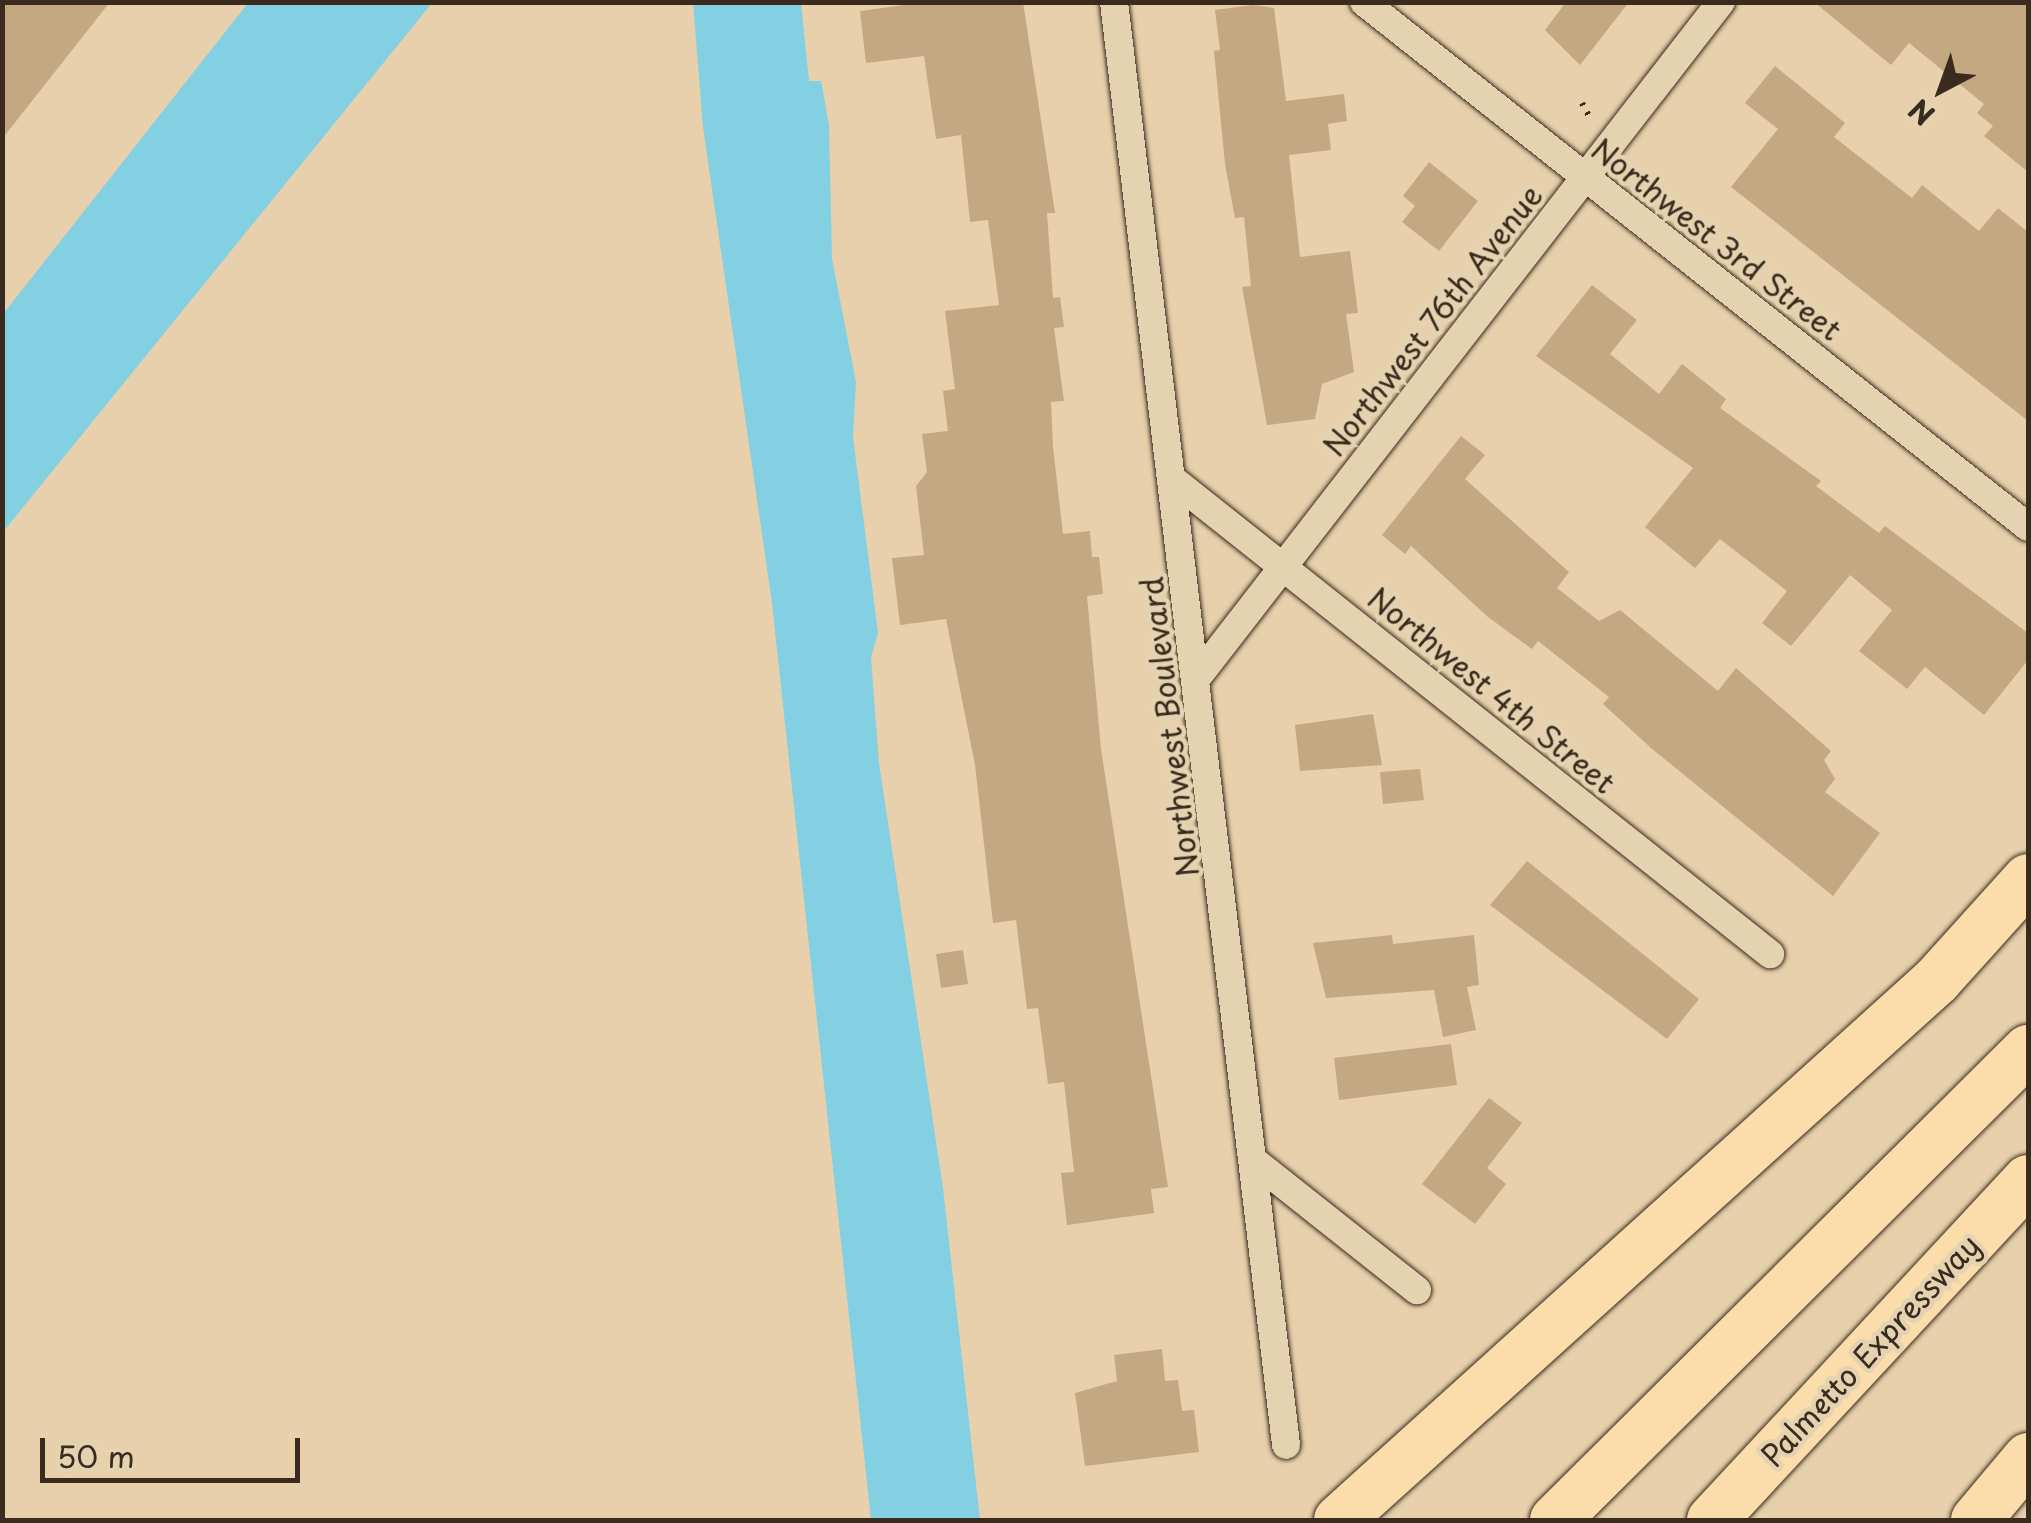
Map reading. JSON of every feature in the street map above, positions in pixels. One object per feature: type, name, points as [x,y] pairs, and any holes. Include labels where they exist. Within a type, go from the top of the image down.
[{"type":"highway","points":[[1340,1520],[1937,980],[2028,879]]},
{"type":"highway","points":[[1937,980],[2028,920]]},
{"type":"highway","points":[[1555,1520],[2028,1050]]},
{"type":"highway","name":"Palmetto Expressway","points":[[1712,1520],[2028,1180]]},
{"type":"highway","points":[[1976,1520],[2028,1458]]},
{"type":"street","name":"Northwest Boulevard","points":[[1114,2],[1286,1445]]},
{"type":"street","name":"Northwest 3rd Street","points":[[1364,2],[2028,528]]},
{"type":"street","name":"Northwest 76th Avenue","points":[[1196,679],[1722,2]]},
{"type":"street","name":"Northwest 4th Street","points":[[1172,479],[1770,954]]},
{"type":"street","points":[[1254,1162],[1416,1290]]},
{"type":"path","points":[[1582,103],[1596,128]]},
{"type":"water","points":[[248,3],[432,3],[3,532],[3,314]]},
{"type":"water","points":[[693,3],[801,3],[809,81],[821,81],[829,125],[832,259],[856,382],[853,437],[878,633],[871,657],[879,763],[943,1188],[980,1520],[871,1520],[772,603],[703,127]]},
{"type":"building","points":[[2,2],[110,2],[2,139]]},
{"type":"building","points":[[926,2],[1023,2],[1055,213],[1047,213],[1053,298],[1060,297],[1064,327],[1054,328],[1064,401],[1051,402],[1053,447],[1063,534],[1090,531],[1092,557],[1099,557],[1103,594],[1087,596],[1101,749],[1168,1187],[1151,1189],[1154,1213],[1067,1225],[1061,1173],[1074,1172],[1064,1082],[1048,1084],[1038,1008],[1027,1009],[1016,920],[993,923],[975,765],[946,619],[900,625],[892,558],[924,555],[916,486],[927,472],[922,434],[948,431],[943,391],[955,389],[945,311],[999,305],[988,220],[970,222],[961,135],[936,139],[924,56],[866,63],[860,11]]},
{"type":"building","points":[[1566,2],[1629,2],[1580,65],[1545,30]]},
{"type":"building","points":[[1814,2],[2028,2],[2028,172],[1984,136],[1993,126],[1977,113],[1984,104],[1909,43],[1891,65]]},
{"type":"building","points":[[1253,5],[1274,8],[1286,101],[1344,94],[1347,121],[1328,124],[1331,150],[1289,155],[1300,257],[1350,251],[1358,313],[1346,314],[1354,372],[1322,384],[1315,419],[1267,425],[1242,287],[1251,286],[1244,217],[1235,218],[1225,164],[1214,51],[1220,50],[1215,10]]},
{"type":"building","points":[[1775,66],[1845,123],[1834,137],[1912,198],[1922,185],[1979,231],[1998,208],[2028,232],[2028,421],[1731,187],[1778,129],[1745,103]]},
{"type":"building","points":[[1429,162],[1478,201],[1439,251],[1402,222],[1415,206],[1403,196]]},
{"type":"building","points":[[1592,285],[1637,320],[1610,354],[1659,394],[1682,364],[1726,399],[1720,408],[1821,481],[1816,486],[1879,533],[1885,526],[2028,633],[2028,660],[1984,715],[1925,667],[1907,689],[1859,651],[1892,610],[1850,575],[1791,646],[1762,623],[1787,591],[1720,539],[1695,568],[1645,527],[1693,468],[1536,356]]},
{"type":"building","points":[[1461,436],[1485,455],[1465,479],[1569,572],[1557,588],[1599,621],[1620,610],[1718,691],[1736,668],[1831,751],[1824,760],[1835,779],[1825,792],[1880,833],[1833,896],[1651,748],[1603,704],[1609,697],[1538,641],[1532,649],[1488,617],[1411,546],[1405,554],[1382,535]]},
{"type":"building","points":[[1373,714],[1382,765],[1300,771],[1295,725]]},
{"type":"building","points":[[1420,769],[1424,800],[1383,804],[1380,772]]},
{"type":"building","points":[[1527,861],[1699,999],[1667,1039],[1490,905]]},
{"type":"building","points":[[1392,935],[1393,944],[1474,935],[1479,985],[1467,987],[1476,1030],[1443,1037],[1434,990],[1326,998],[1313,943]]},
{"type":"building","points":[[963,950],[968,984],[941,988],[936,954]]},
{"type":"building","points":[[1451,1044],[1457,1085],[1339,1100],[1334,1058]]},
{"type":"building","points":[[1489,1098],[1522,1123],[1487,1168],[1506,1184],[1475,1224],[1422,1184]]},
{"type":"building","points":[[1162,1349],[1165,1381],[1178,1380],[1182,1411],[1194,1410],[1199,1452],[1085,1466],[1075,1393],[1117,1381],[1114,1355]]}]
